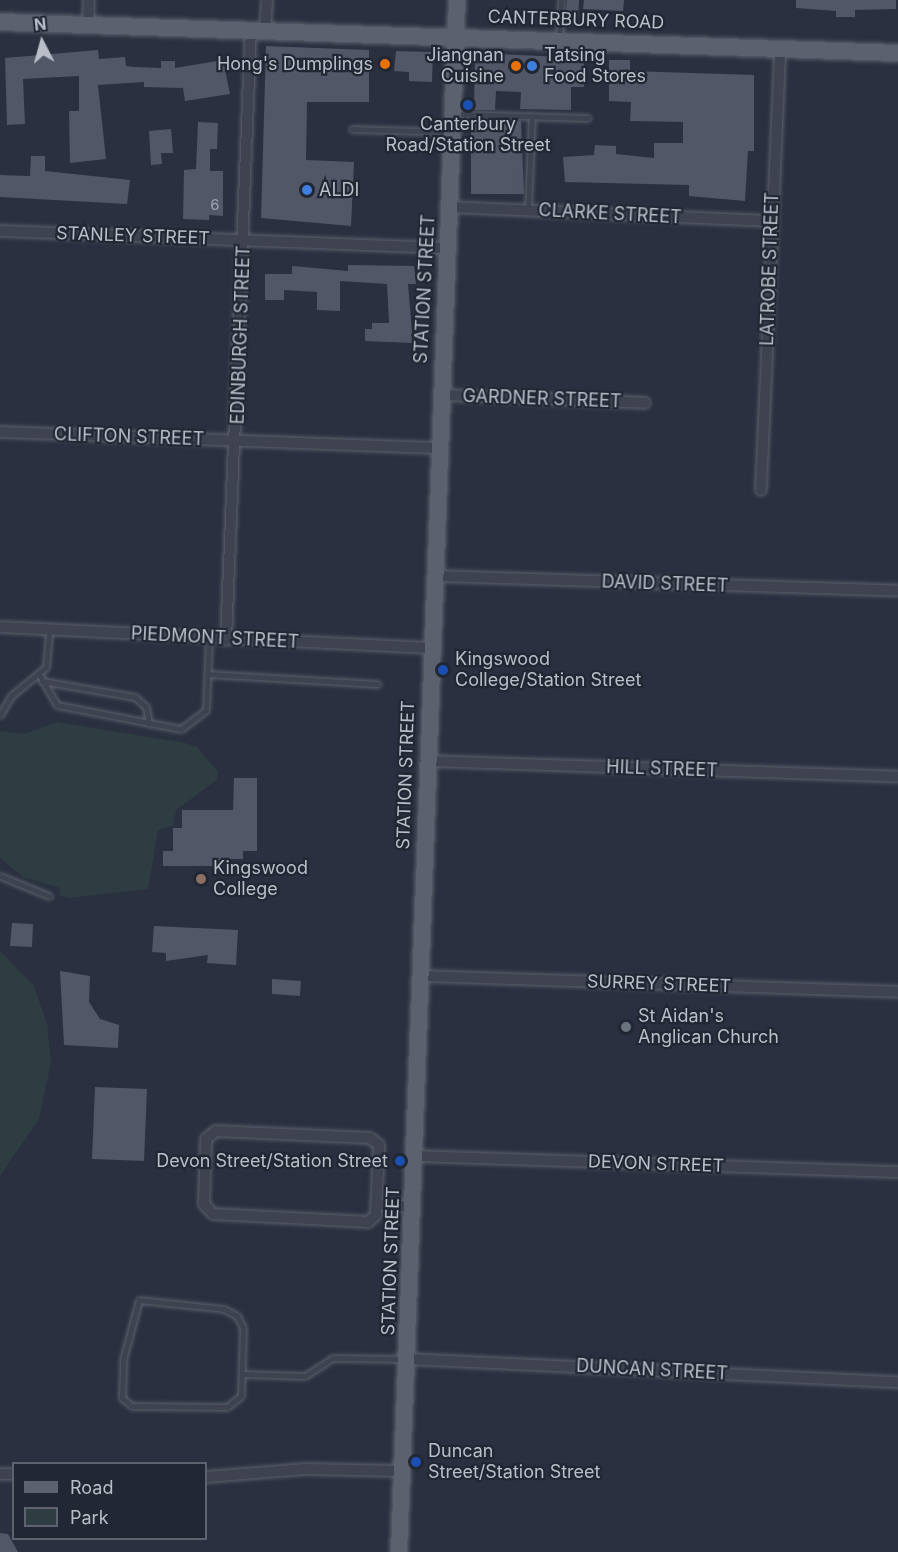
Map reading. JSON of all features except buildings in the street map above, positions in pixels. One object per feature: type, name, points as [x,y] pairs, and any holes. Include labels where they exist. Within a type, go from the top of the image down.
[{"type":"main road","name":"STATION STREET","points":[[399,1552],[425,761],[457,0]]},
{"type":"main road","name":"CANTERBURY ROAD","points":[[0,22],[456,34],[898,53]]},
{"type":"street","points":[[88,25],[89,0]]},
{"type":"street","name":"EDINBURGH STREET","points":[[226,640],[238,442],[243,239],[258,29],[267,0]]},
{"type":"street","name":"LATROBE STREET","points":[[761,490],[780,48]]},
{"type":"street","name":"CLARKE STREET","points":[[448,207],[771,221]]},
{"type":"street","name":"STANLEY STREET","points":[[0,231],[446,248]]},
{"type":"street","name":"GARDNER STREET","points":[[440,395],[645,403]]},
{"type":"street","name":"CLIFTON STREET","points":[[0,432],[437,448]]},
{"type":"street","name":"DAVID STREET","points":[[433,576],[898,591]]},
{"type":"street","name":"PIEDMONT STREET","points":[[0,627],[226,640],[430,648]]},
{"type":"street","name":"HILL STREET","points":[[425,761],[898,777]]},
{"type":"street","name":"SURREY STREET","points":[[419,976],[898,992]]},
{"type":"street","points":[[216,1131],[370,1138],[379,1145],[376,1204],[368,1222],[213,1214],[204,1204],[206,1139],[216,1131]]},
{"type":"street","name":"DEVON STREET","points":[[413,1156],[898,1172]]},
{"type":"street","points":[[376,1204],[412,1206]]},
{"type":"street","name":"DUNCAN STREET","points":[[407,1359],[898,1382]]},
{"type":"street","points":[[207,1477],[306,1469],[401,1471]]},
{"type":"lane","points":[[559,39],[561,0]]},
{"type":"lane","points":[[452,113],[588,118]]},
{"type":"lane","points":[[528,210],[532,116]]},
{"type":"lane","points":[[351,129],[452,132]]},
{"type":"lane","points":[[0,715],[11,696],[46,667],[49,629]]},
{"type":"lane","points":[[39,674],[57,705],[181,729],[200,720],[206,710],[209,639]]},
{"type":"lane","points":[[208,674],[378,684]]},
{"type":"lane","points":[[42,681],[135,697],[146,707],[149,724]]},
{"type":"lane","points":[[0,876],[49,896]]},
{"type":"lane","points":[[139,1300],[224,1309],[237,1316],[243,1328],[243,1374],[241,1396],[227,1407],[132,1406],[122,1398],[123,1360],[139,1300]]},
{"type":"lane","points":[[243,1374],[305,1376],[333,1358],[407,1359]]},
{"type":"green space","points":[[57,722],[185,743],[197,747],[218,772],[217,780],[176,810],[174,825],[158,830],[148,889],[69,898],[60,895],[60,888],[23,877],[0,858],[0,731],[24,734]]},
{"type":"green space","points":[[0,951],[34,986],[47,1024],[51,1063],[39,1119],[0,1176]]},
{"type":"place","name":"Hong's Dumplings","points":[[385,64]]},
{"type":"place","name":"Jiangnan Cuisine","points":[[516,66]]},
{"type":"place","name":"Tatsing Food Stores","points":[[532,66]]},
{"type":"place","name":"Canterbury Road/Station Street","points":[[468,105]]},
{"type":"place","name":"ALDI","points":[[307,190]]},
{"type":"place","name":"Kingswood College/Station Street","points":[[443,670]]},
{"type":"place","name":"Kingswood College","points":[[201,879]]},
{"type":"place","name":"St Aidan's Anglican Church","points":[[626,1027]]},
{"type":"place","name":"Devon Street/Station Street","points":[[400,1161]]},
{"type":"place","name":"Duncan Street/Station Street","points":[[416,1462]]}]
